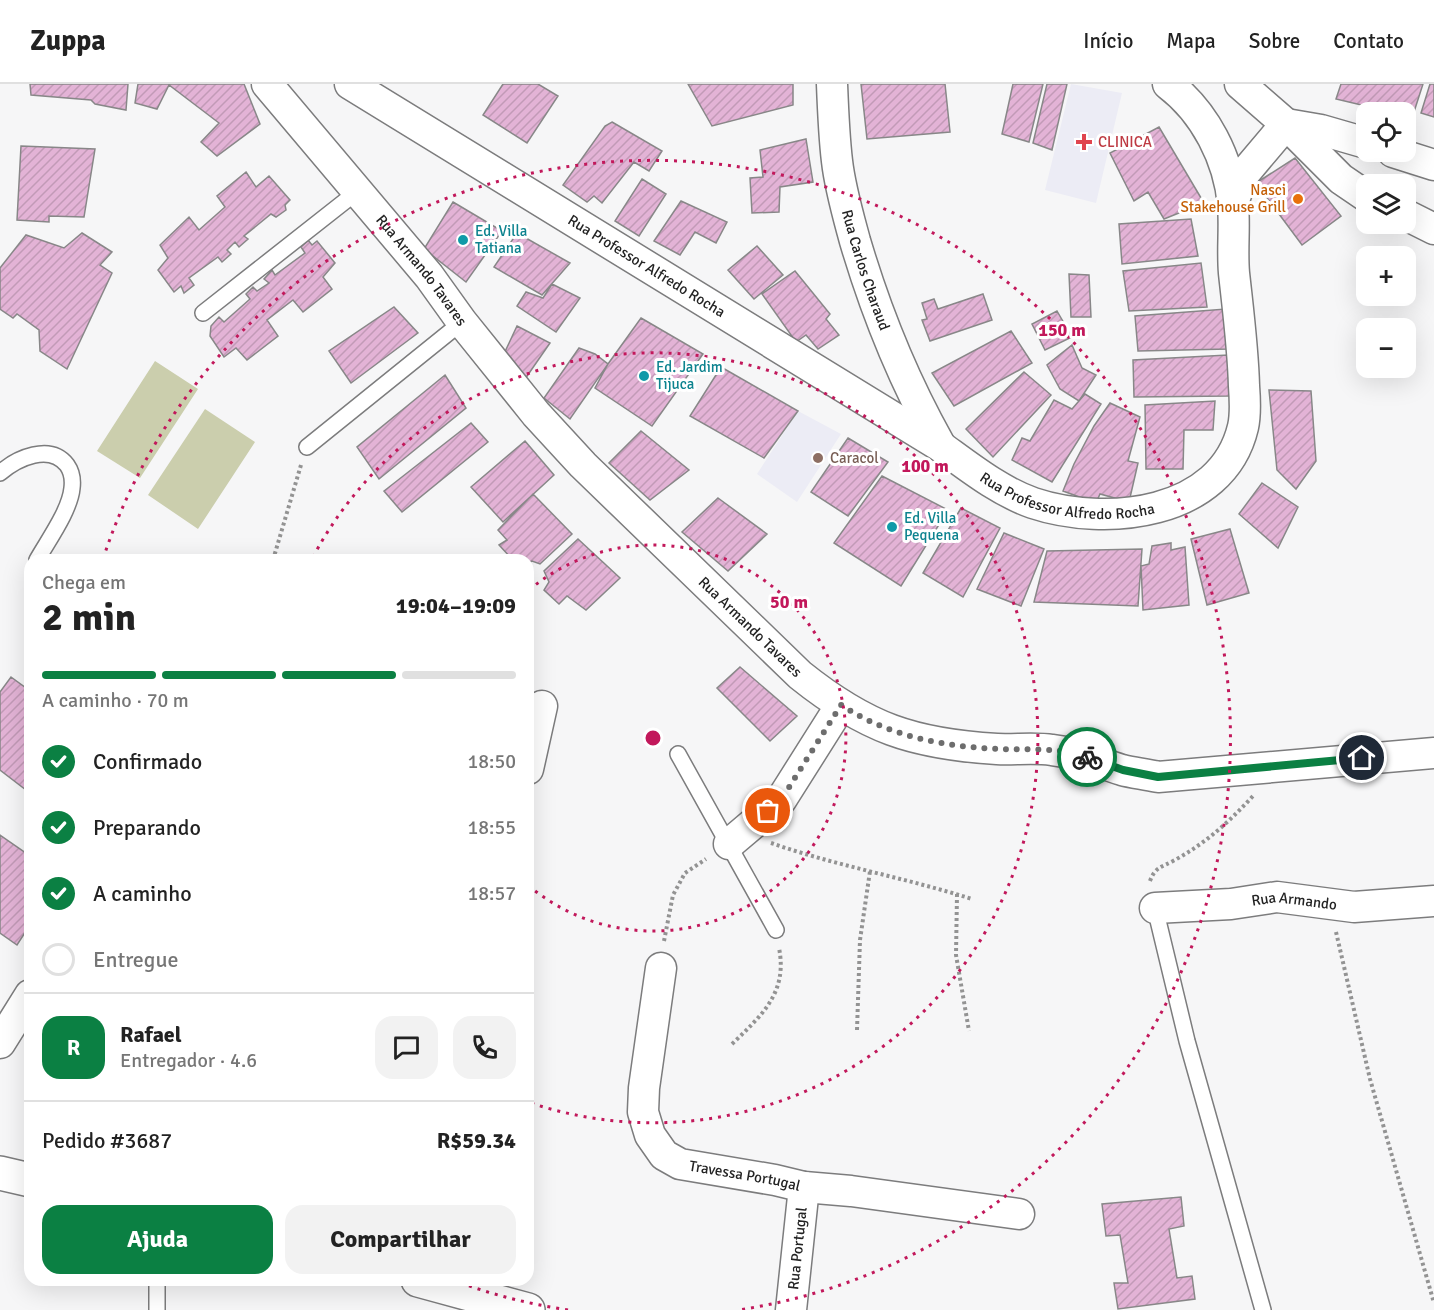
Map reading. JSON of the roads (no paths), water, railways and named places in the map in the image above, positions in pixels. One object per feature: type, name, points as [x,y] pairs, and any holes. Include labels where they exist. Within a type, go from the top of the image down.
[{"type":"street","name":"Rua Armando Tavares","points":[[267,84],[429,276],[462,322],[536,414],[583,465],[792,667],[823,693],[866,720],[915,738],[949,746],[1049,749],[1079,754],[1123,770],[1158,777],[1434,753]]},
{"type":"street","name":"Rua Professor Alfredo Rocha","points":[[350,84],[940,446],[1006,491],[1062,511],[1097,515],[1131,513],[1163,507],[1188,496],[1211,479],[1233,452],[1244,425],[1244,365],[1234,266],[1233,203],[1222,159],[1209,130],[1194,108],[1168,84]]},
{"type":"street","name":"Rua Carlos Charaud","points":[[832,84],[837,163],[847,213],[863,267],[879,315],[913,396],[940,446]]},
{"type":"street","points":[[1240,84],[1286,124],[1341,179],[1356,189]]},
{"type":"street","points":[[1233,203],[1243,175],[1286,124]]},
{"type":"street","points":[[1286,124],[1321,130],[1356,140]]},
{"type":"street","points":[[1416,159],[1434,165]]},
{"type":"street","points":[[1416,220],[1434,229]]},
{"type":"street","points":[[736,839],[781,800],[841,705]]},
{"type":"street","points":[[534,742],[542,706]]},
{"type":"street","name":"Rua Armando","points":[[1155,908],[1231,904],[1277,897],[1354,907],[1434,901]]},
{"type":"street","name":"Travessa Portugal","points":[[661,968],[644,1088],[644,1112],[650,1135],[664,1155],[680,1164],[804,1187],[851,1191],[1018,1215]]},
{"type":"street","points":[[0,1043],[24,1005]]},
{"type":"street","points":[[0,1173],[24,1179]]},
{"type":"street","name":"Rua Portugal","points":[[791,1310],[804,1187]]},
{"type":"street","points":[[441,1286],[528,1310]]},
{"type":"lane","points":[[203,313],[358,191]]},
{"type":"lane","points":[[307,447],[462,322]]},
{"type":"lane","points":[[0,473],[22,458],[40,454],[52,455],[63,460],[71,470],[73,485],[70,500],[40,554]]},
{"type":"lane","points":[[678,754],[736,839],[776,930]]},
{"type":"lane","points":[[1155,908],[1186,1041],[1263,1310]]},
{"type":"lane","points":[[157,1286],[157,1310]]},
{"type":"place","name":"CLINICA","points":[[1084,142]]},
{"type":"place","name":"Nasci Stakehouse Grill","points":[[1298,199]]},
{"type":"place","name":"Ed. Villa Tatiana","points":[[463,240]]},
{"type":"place","name":"Ed. Jardim Tijuca","points":[[644,376]]},
{"type":"place","name":"Caracol","points":[[818,458]]},
{"type":"place","name":"Ed. Villa Pequena","points":[[892,527]]}]
